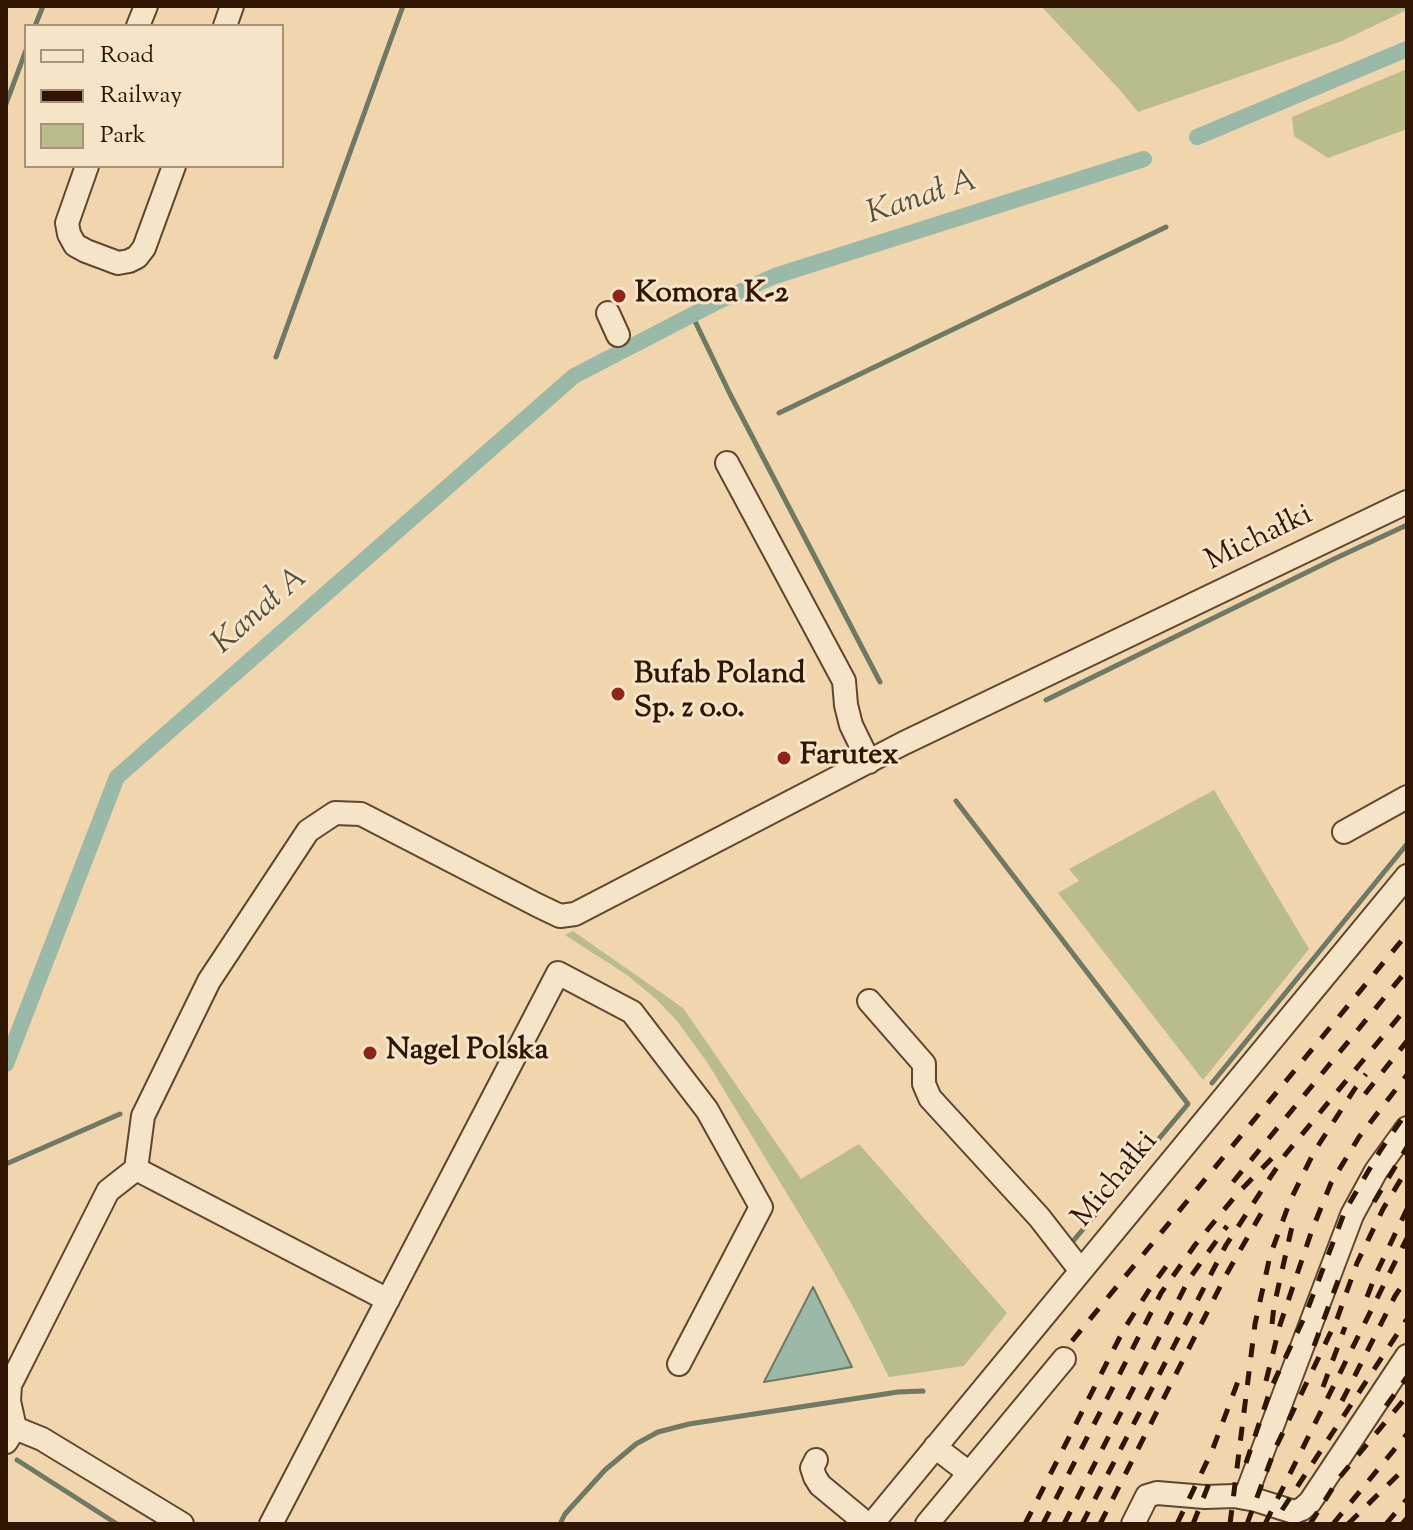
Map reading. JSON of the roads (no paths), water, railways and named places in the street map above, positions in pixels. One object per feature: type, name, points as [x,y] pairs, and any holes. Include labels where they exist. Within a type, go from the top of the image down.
[{"type":"street","points":[[86,168],[67,223],[69,234],[75,245],[118,263],[137,257],[144,248],[173,168]]},
{"type":"street","points":[[608,313],[618,335]]},
{"type":"street","points":[[727,463],[844,681],[851,725],[869,762]]},
{"type":"street","name":"Michałki","points":[[136,1169],[143,1116],[209,981],[308,831],[335,813],[361,814],[523,899],[560,916],[575,914],[923,735],[1407,502]]},
{"type":"street","points":[[1344,832],[1407,797]]},
{"type":"street","name":"Michałki","points":[[869,1524],[1407,876]]},
{"type":"street","points":[[271,1524],[558,973],[632,1012],[707,1110],[761,1207],[679,1364]]},
{"type":"street","points":[[869,1001],[924,1064],[924,1084],[930,1098],[1039,1217],[1081,1271]]},
{"type":"street","points":[[1245,1498],[1352,1215],[1376,1171],[1407,1128]]},
{"type":"street","points":[[182,1524],[42,1439],[11,1435],[10,1385],[108,1191],[136,1169],[388,1300]]},
{"type":"street","points":[[1133,1524],[1147,1496],[1157,1493],[1245,1498],[1294,1512],[1302,1509],[1310,1502],[1407,1356]]},
{"type":"street","points":[[927,1524],[1064,1359]]},
{"type":"street","points":[[935,1447],[969,1473]]},
{"type":"street","points":[[816,1460],[812,1468],[820,1485],[869,1524]]},
{"type":"waterway","points":[[36,24],[43,6]]},
{"type":"waterway","points":[[276,357],[403,6]]},
{"type":"waterway","name":"Kanał A","points":[[1197,137],[1407,49]]},
{"type":"waterway","points":[[6,104],[24,55]]},
{"type":"waterway","name":"Kanał A","points":[[6,1064],[117,777],[574,376],[719,301],[775,276],[1144,159]]},
{"type":"waterway","points":[[779,413],[1166,227]]},
{"type":"waterway","points":[[692,315],[880,682]]},
{"type":"waterway","points":[[1046,700],[1407,525]]},
{"type":"waterway","points":[[956,801],[1188,1104],[1074,1240]]},
{"type":"waterway","points":[[1212,1083],[1407,844]]},
{"type":"waterway","points":[[6,1164],[120,1114]]},
{"type":"waterway","points":[[560,1524],[565,1514],[605,1470],[636,1444],[658,1432],[689,1424],[898,1392],[923,1391]]},
{"type":"waterway","points":[[17,1460],[117,1524]]},
{"type":"railway","points":[[1072,1341],[1407,934]]},
{"type":"railway","points":[[1233,1182],[1407,970]]},
{"type":"railway","points":[[1082,1524],[1226,1245],[1285,1155],[1407,1007]]},
{"type":"railway","points":[[1365,1094],[1407,1041]]},
{"type":"railway","points":[[1230,1524],[1255,1324],[1270,1256],[1290,1201],[1314,1152],[1366,1074]]},
{"type":"railway","points":[[1266,1381],[1280,1325],[1331,1183],[1359,1137],[1407,1075]]},
{"type":"railway","points":[[1246,1463],[1271,1388],[1305,1316],[1345,1211],[1407,1112]]},
{"type":"railway","points":[[1374,1202],[1407,1147]]},
{"type":"railway","points":[[1043,1524],[1161,1293],[1237,1194],[1277,1153]]},
{"type":"railway","points":[[1247,1524],[1275,1449],[1337,1319],[1357,1263],[1383,1209],[1407,1169]]},
{"type":"railway","points":[[1100,1524],[1226,1275],[1266,1205]]},
{"type":"railway","points":[[1367,1297],[1407,1209]]},
{"type":"railway","points":[[1272,1324],[1293,1222]]},
{"type":"railway","points":[[1064,1524],[1189,1279],[1227,1226]]},
{"type":"railway","points":[[1265,1524],[1407,1238]]},
{"type":"railway","points":[[1025,1524],[1124,1329],[1171,1260]]},
{"type":"railway","points":[[1314,1346],[1343,1267]]},
{"type":"railway","points":[[1342,1401],[1407,1278]]},
{"type":"railway","points":[[1282,1510],[1407,1319]]},
{"type":"railway","points":[[1323,1387],[1345,1327]]},
{"type":"railway","points":[[1177,1524],[1212,1451],[1240,1376]]},
{"type":"railway","points":[[1386,1406],[1407,1377]]},
{"type":"railway","points":[[1310,1524],[1339,1478],[1407,1396]]},
{"type":"railway","points":[[1333,1524],[1407,1434]]},
{"type":"railway","points":[[1348,1524],[1407,1466]]},
{"type":"railway","points":[[1193,1524],[1212,1476]]},
{"type":"railway","points":[[1386,1524],[1407,1499]]},
{"type":"railway","points":[[1402,1524],[1407,1518]]},
{"type":"place","name":"Komora K-2","points":[[619,296]]},
{"type":"place","name":"Bufab Poland Sp. z o.o.","points":[[618,694]]},
{"type":"place","name":"Farutex","points":[[784,758]]},
{"type":"place","name":"Nagel Polska","points":[[370,1053]]}]
